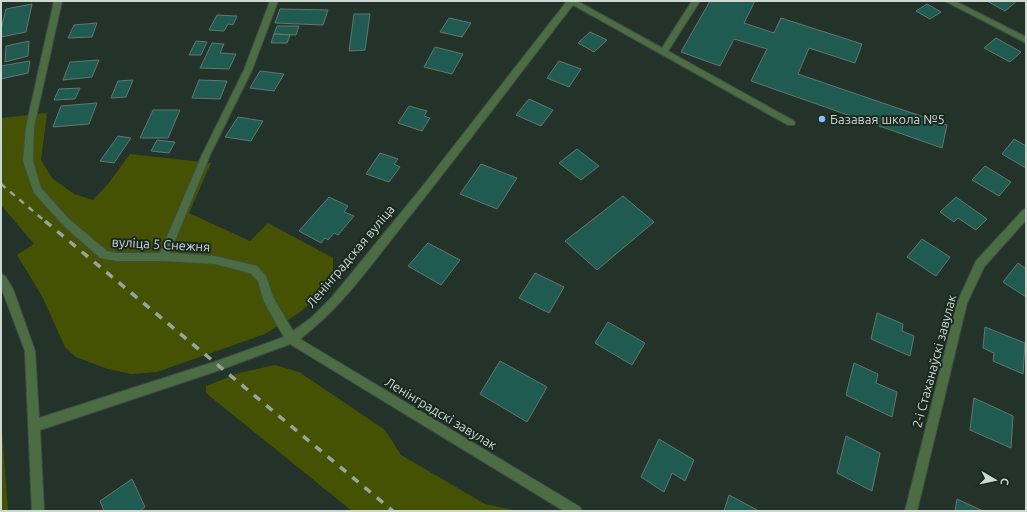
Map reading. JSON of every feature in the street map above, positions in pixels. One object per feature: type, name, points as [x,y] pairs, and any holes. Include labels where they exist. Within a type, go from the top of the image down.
[{"type":"street","name":"вуліца 5 Снежня","points":[[58,1],[30,127],[28,161],[37,190],[66,222],[104,255],[116,257],[163,257],[215,260],[253,269],[262,279],[268,299],[291,339]]},
{"type":"street","points":[[163,257],[206,155],[248,70],[274,1]]},
{"type":"street","points":[[572,1],[791,123]]},
{"type":"street","name":"Ленінградская вуліца","points":[[34,426],[217,366],[291,339],[314,321],[336,300],[426,188],[572,1]]},
{"type":"street","points":[[663,52],[696,1]]},
{"type":"street","points":[[950,1],[1026,40]]},
{"type":"street","name":"2-і Стаханаўскі завулак","points":[[911,511],[962,303],[980,264],[1026,213]]},
{"type":"street","points":[[1,279],[8,289],[30,351],[38,511]]},
{"type":"street","name":"Ленінградскі завулак","points":[[291,339],[576,511]]},
{"type":"green space","points":[[47,113],[41,160],[52,178],[74,194],[93,200],[108,184],[130,154],[211,163],[189,213],[250,241],[268,223],[333,258],[333,283],[299,313],[265,334],[157,372],[131,374],[108,369],[76,357],[65,347],[42,296],[17,255],[34,244],[1,205],[1,118]]},
{"type":"green space","points":[[275,365],[299,372],[385,430],[401,455],[485,504],[518,511],[352,511],[206,393],[206,386],[239,373]]},
{"type":"green space","points":[[1,418],[8,511],[1,511]]},
{"type":"building","points":[[710,1],[755,1],[744,23],[774,33],[781,18],[862,44],[855,63],[809,48],[798,74],[947,125],[942,148],[751,81],[767,49],[734,39],[720,66],[681,52]]},
{"type":"building","points":[[987,1],[1017,1],[1005,11]]},
{"type":"building","points":[[32,4],[26,32],[1,37],[1,29],[6,9]]},
{"type":"building","points":[[927,4],[941,12],[930,19],[916,11]]},
{"type":"building","points":[[280,9],[328,10],[323,25],[275,23]]},
{"type":"building","points":[[354,14],[370,14],[365,50],[349,51]]},
{"type":"building","points":[[217,15],[237,16],[233,25],[228,24],[224,31],[209,30]]},
{"type":"building","points":[[449,18],[471,23],[462,37],[440,32]]},
{"type":"building","points":[[97,23],[92,37],[68,38],[74,25]]},
{"type":"building","points":[[277,26],[299,26],[296,35],[274,34]]},
{"type":"building","points":[[590,32],[607,40],[594,52],[578,43]]},
{"type":"building","points":[[274,34],[290,35],[287,43],[271,43]]},
{"type":"building","points":[[996,38],[1021,52],[1010,62],[984,48]]},
{"type":"building","points":[[29,41],[28,56],[5,62],[6,46]]},
{"type":"building","points":[[196,41],[207,42],[201,55],[189,55]]},
{"type":"building","points":[[212,43],[224,44],[220,53],[236,54],[229,69],[200,68]]},
{"type":"building","points":[[435,47],[463,54],[452,74],[424,67]]},
{"type":"building","points":[[99,60],[92,77],[63,80],[70,62]]},
{"type":"building","points":[[30,61],[28,73],[1,79],[1,66]]},
{"type":"building","points":[[559,61],[581,69],[569,87],[547,78]]},
{"type":"building","points":[[260,71],[284,74],[274,91],[250,88]]},
{"type":"building","points":[[133,80],[126,97],[111,98],[118,81]]},
{"type":"building","points":[[199,80],[227,81],[220,99],[192,98]]},
{"type":"building","points":[[80,88],[75,99],[54,100],[59,89]]},
{"type":"building","points":[[529,99],[553,110],[541,126],[516,115]]},
{"type":"building","points":[[97,103],[89,124],[53,127],[61,106]]},
{"type":"building","points":[[409,106],[427,111],[424,116],[430,118],[422,131],[398,123]]},
{"type":"building","points":[[153,110],[180,110],[168,138],[140,138]]},
{"type":"building","points":[[238,117],[263,121],[251,141],[225,137]]},
{"type":"building","points":[[118,136],[131,138],[114,163],[100,161]]},
{"type":"building","points":[[1014,139],[1026,146],[1026,168],[1002,154]]},
{"type":"building","points":[[157,140],[175,142],[169,153],[151,151]]},
{"type":"building","points":[[577,149],[599,166],[581,180],[559,163]]},
{"type":"building","points":[[380,153],[398,159],[394,164],[400,167],[389,182],[366,174]]},
{"type":"building","points":[[481,164],[517,178],[497,209],[460,194]]},
{"type":"building","points":[[985,166],[1011,182],[999,196],[972,180]]},
{"type":"building","points":[[623,196],[654,222],[597,270],[565,241]]},
{"type":"building","points":[[329,197],[348,206],[344,212],[354,216],[338,235],[334,233],[328,240],[325,238],[321,243],[299,231]]},
{"type":"building","points":[[956,197],[987,219],[976,230],[958,218],[954,222],[940,212]]},
{"type":"building","points":[[922,239],[950,257],[936,276],[907,257]]},
{"type":"building","points":[[428,243],[460,260],[441,285],[408,266]]},
{"type":"building","points":[[1018,263],[1026,269],[1026,297],[1003,282]]},
{"type":"building","points":[[535,273],[564,287],[549,313],[519,298]]},
{"type":"building","points":[[877,313],[903,324],[902,331],[914,336],[910,356],[871,339]]},
{"type":"building","points":[[608,322],[645,343],[632,365],[595,343]]},
{"type":"building","points":[[985,327],[1025,343],[1023,374],[993,361],[994,353],[983,348]]},
{"type":"building","points":[[500,361],[547,387],[527,422],[480,394]]},
{"type":"building","points":[[854,363],[878,374],[876,383],[897,392],[892,417],[846,395]]},
{"type":"building","points":[[974,398],[1013,416],[1011,448],[970,430]]},
{"type":"building","points":[[846,436],[880,453],[872,491],[837,473]]},
{"type":"building","points":[[659,439],[694,460],[685,481],[672,473],[664,492],[641,477]]},
{"type":"building","points":[[132,479],[145,507],[140,511],[104,511],[100,501]]},
{"type":"building","points":[[729,495],[759,511],[724,511]]},
{"type":"building","points":[[957,499],[983,511],[955,511]]},
{"type":"railway","points":[[1,184],[46,222]]},
{"type":"railway","points":[[45,221],[393,511]]},
{"type":"place","name":"Базавая школа №5","points":[[822,119]]}]
